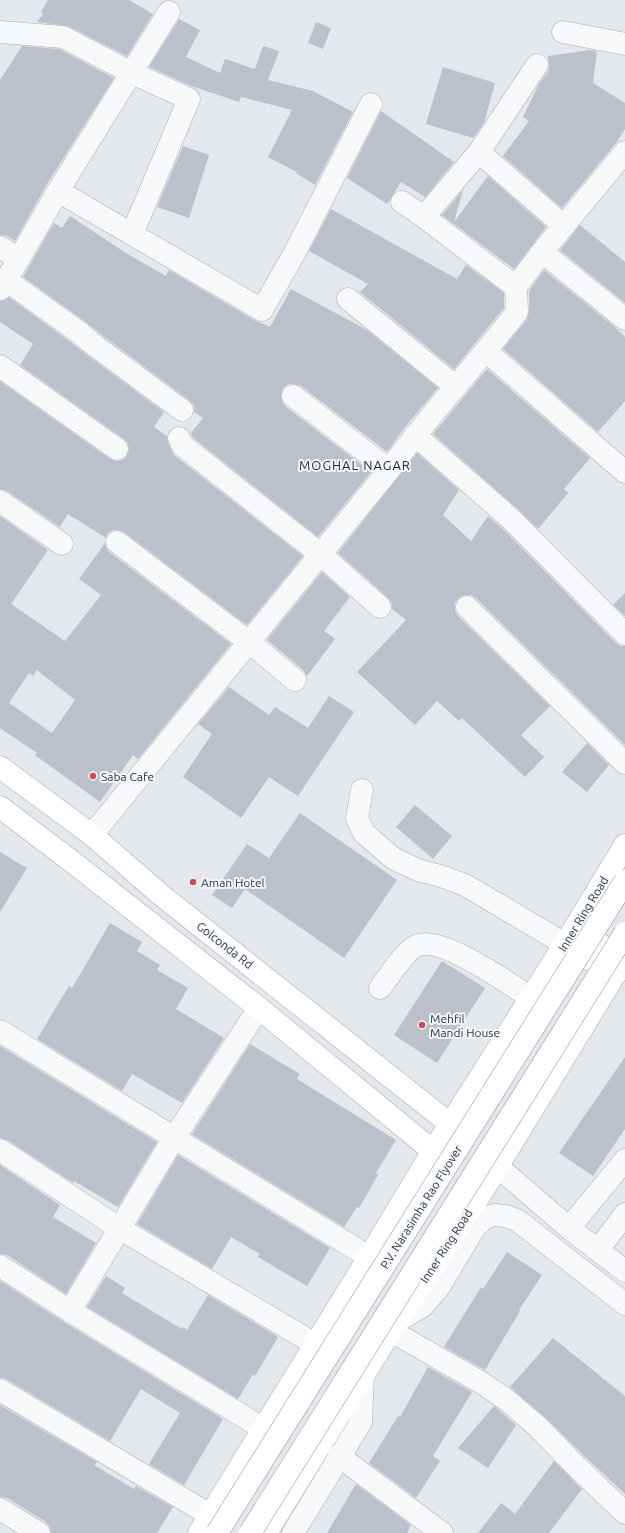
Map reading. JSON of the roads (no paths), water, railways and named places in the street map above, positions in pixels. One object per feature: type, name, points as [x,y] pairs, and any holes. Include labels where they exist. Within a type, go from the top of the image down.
[{"type":"main road","name":"Golconda Rd","points":[[0,767],[92,835],[161,895],[450,1124]]},
{"type":"main road","points":[[0,807],[259,1008],[433,1151],[370,1257],[264,1429],[209,1527]]},
{"type":"main road","name":"Inner Ring Road","points":[[433,1151],[570,936],[625,845]]},
{"type":"main road","name":"P.V. Narasimha Rao Flyover","points":[[209,1527],[625,881]]},
{"type":"main road","points":[[250,1533],[625,933]]},
{"type":"main road","points":[[570,936],[621,964]]},
{"type":"main road","name":"Inner Ring Road","points":[[266,1533],[363,1375],[482,1192],[621,964]]},
{"type":"street","points":[[169,12],[58,191],[3,284],[80,333],[182,410]]},
{"type":"street","points":[[0,32],[63,37],[132,73],[189,99],[132,234]]},
{"type":"street","points":[[563,32],[625,44]]},
{"type":"street","points":[[424,217],[479,152],[537,65]]},
{"type":"street","points":[[58,191],[262,310],[294,254],[371,104]]},
{"type":"street","points":[[479,152],[564,226]]},
{"type":"street","points":[[92,835],[415,435],[517,312],[516,287],[542,252],[625,152]]},
{"type":"street","points":[[402,202],[516,287]]},
{"type":"street","points":[[0,247],[19,259]]},
{"type":"street","points":[[542,252],[625,319]]},
{"type":"street","points":[[348,299],[456,387]]},
{"type":"street","points":[[486,351],[625,472]]},
{"type":"street","points":[[0,366],[117,449]]},
{"type":"street","points":[[293,396],[388,470]]},
{"type":"street","points":[[415,435],[512,520],[625,634]]},
{"type":"street","points":[[179,438],[182,445],[320,554],[380,607]]},
{"type":"street","points":[[0,501],[62,544]]},
{"type":"street","points":[[117,542],[249,642],[296,680]]},
{"type":"street","points":[[467,607],[625,763]]},
{"type":"street","points":[[362,790],[358,818],[364,833],[394,859],[418,870],[444,877],[465,885],[570,936]]},
{"type":"street","points":[[380,988],[408,952],[416,946],[425,944],[445,947],[486,969],[535,990]]},
{"type":"street","points":[[70,1311],[174,1138],[259,1008]]},
{"type":"street","points":[[0,1031],[370,1257]]},
{"type":"street","points":[[0,1150],[119,1228],[316,1344]]},
{"type":"street","points":[[569,1228],[625,1160]]},
{"type":"street","points":[[497,1166],[569,1228],[625,1271]]},
{"type":"street","points":[[598,1250],[625,1214]]},
{"type":"street","points":[[625,1304],[517,1220],[506,1216],[495,1215],[486,1217],[475,1227],[439,1287],[423,1306],[395,1325],[508,1401],[538,1427],[625,1513]]},
{"type":"street","points":[[0,1266],[70,1311],[264,1429]]},
{"type":"street","points":[[293,1533],[361,1422],[363,1375]]},
{"type":"street","points":[[0,1390],[209,1527]]},
{"type":"street","points":[[339,1456],[442,1533]]},
{"type":"street","points":[[0,1509],[39,1533]]},
{"type":"place","name":"Saba Cafe","points":[[93,776]]},
{"type":"place","name":"Aman Hotel","points":[[193,882]]},
{"type":"place","name":"Mehfil Mandi House","points":[[422,1025]]},
{"type":"district","name":"MOGHAL NAGAR","points":[[355,465]]}]
